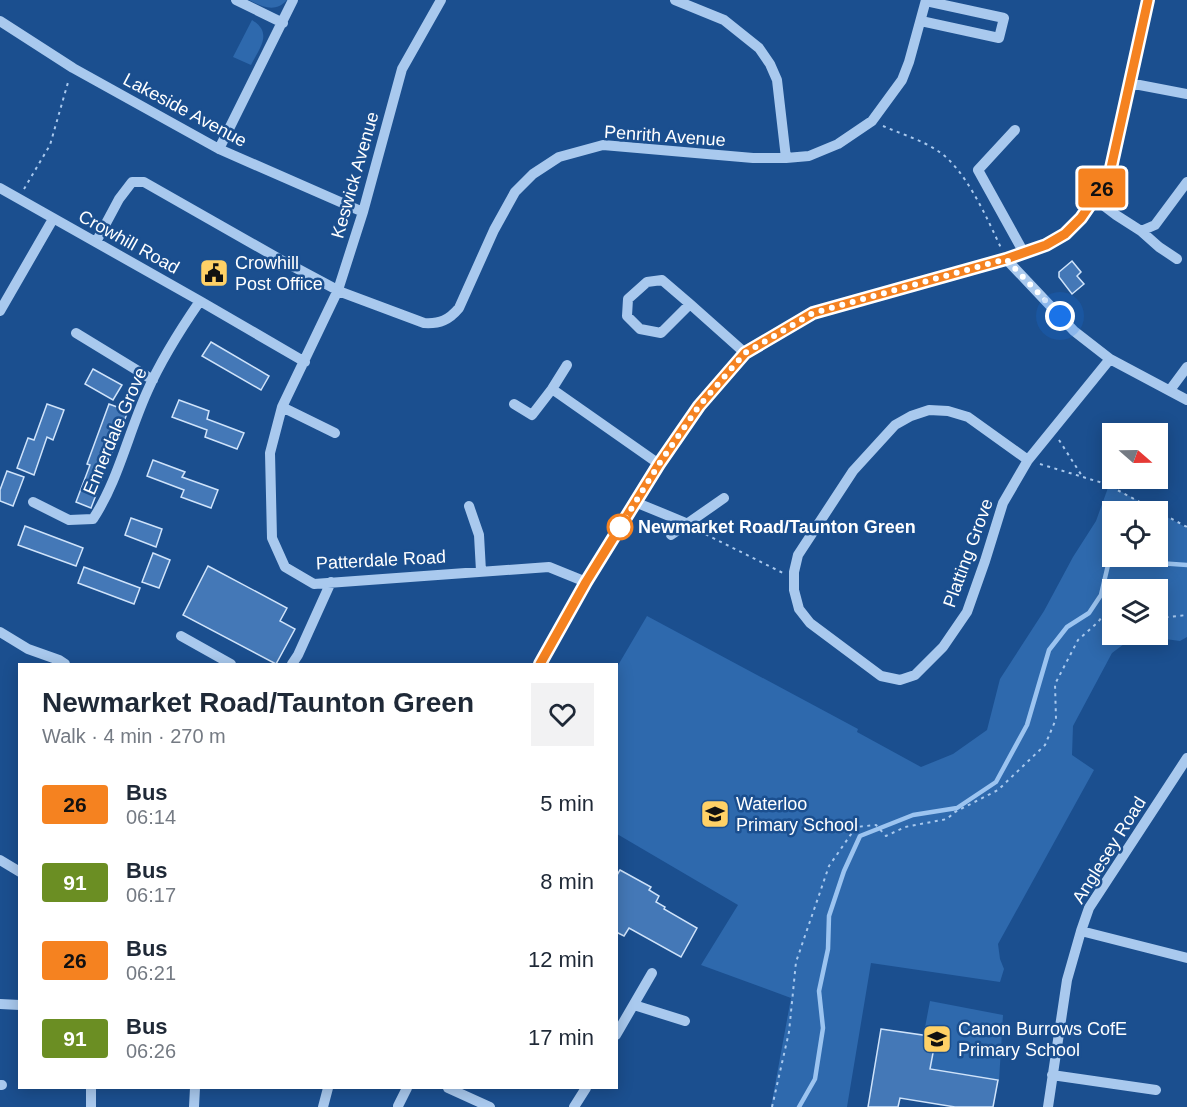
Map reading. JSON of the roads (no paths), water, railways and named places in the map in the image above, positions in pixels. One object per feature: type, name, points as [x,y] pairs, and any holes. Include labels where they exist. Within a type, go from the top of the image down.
[{"type":"street","points":[[236,0],[283,23]]},
{"type":"street","points":[[219,149],[294,0]]},
{"type":"street","name":"Keswick Avenue","points":[[305,362],[338,290],[363,212],[402,69],[441,0]]},
{"type":"street","points":[[675,0],[724,20],[759,48],[777,80],[786,159]]},
{"type":"street","points":[[921,21],[999,38],[1004,18],[926,0]]},
{"type":"street","name":"Penrith Avenue","points":[[338,290],[424,323],[433,324],[450,318],[459,308],[494,230],[515,192],[533,174],[559,157],[603,145],[786,159],[809,156],[838,144],[872,121],[902,80],[926,0]]},
{"type":"street","points":[[541,663],[586,582],[659,464],[699,406],[745,353],[813,313],[1006,259],[1046,245],[1065,234],[1081,218],[1109,177],[1148,0]]},
{"type":"street","name":"Lakeside Avenue","points":[[0,21],[73,68],[219,149],[363,212]]},
{"type":"street","points":[[1129,83],[1187,94]]},
{"type":"street","points":[[1015,130],[978,170],[1024,253]]},
{"type":"street","points":[[96,242],[119,199],[132,182],[144,182],[338,290]]},
{"type":"street","points":[[1141,231],[1155,225],[1187,182]]},
{"type":"street","name":"Crowhill Road","points":[[0,188],[305,362]]},
{"type":"street","points":[[1095,199],[1177,259]]},
{"type":"street","points":[[0,311],[53,219]]},
{"type":"street","points":[[1006,259],[1074,331],[1110,359],[1187,400]]},
{"type":"street","points":[[690,304],[660,333],[640,328],[627,316],[628,299],[647,282],[662,280],[690,304],[745,353]]},
{"type":"street","name":"Ennerdale Grove","points":[[33,502],[69,520],[93,519],[104,502],[147,392],[174,339],[200,301]]},
{"type":"street","points":[[76,333],[153,380]]},
{"type":"street","name":"Platting Grove","points":[[1028,460],[968,417],[948,411],[929,410],[895,425],[853,471],[798,555],[794,590],[799,609],[810,623],[881,676],[900,680],[915,675],[943,647],[967,612],[1003,503],[1028,460],[1110,359]]},
{"type":"street","name":"Patterdale Road","points":[[305,362],[282,407],[270,453],[272,538],[285,567],[314,584],[549,567],[586,582]]},
{"type":"street","points":[[514,404],[532,415],[567,365]]},
{"type":"street","points":[[1170,390],[1187,368]]},
{"type":"street","points":[[552,389],[659,464]]},
{"type":"street","points":[[282,407],[335,433]]},
{"type":"street","points":[[671,535],[724,498]]},
{"type":"street","points":[[635,502],[686,524]]},
{"type":"street","points":[[469,506],[479,534],[481,571]]},
{"type":"street","points":[[293,663],[331,582]]},
{"type":"street","points":[[0,632],[28,649],[64,663]]},
{"type":"street","points":[[181,636],[229,663]]},
{"type":"street","name":"Anglesey Road","points":[[1048,1107],[1067,980],[1089,908],[1187,758]]},
{"type":"street","points":[[0,860],[18,871]]},
{"type":"street","points":[[1081,931],[1187,958]]},
{"type":"street","points":[[618,1032],[652,973]]},
{"type":"street","points":[[0,1004],[18,1005]]},
{"type":"street","points":[[634,1005],[685,1021]]},
{"type":"street","points":[[1053,1075],[1156,1090]]},
{"type":"street","points":[[91,1089],[91,1107]]},
{"type":"street","points":[[194,1107],[195,1089]]},
{"type":"street","points":[[323,1107],[328,1089]]},
{"type":"street","points":[[398,1106],[406,1089]]},
{"type":"street","points":[[450,1089],[490,1107]]},
{"type":"street","points":[[574,1107],[585,1089]]},
{"type":"waterway","points":[[1168,564],[1187,565]]},
{"type":"waterway","points":[[799,1107],[815,1079],[823,1028],[819,991],[828,949],[829,916],[844,871],[860,836],[913,815],[957,808],[996,782],[1027,725],[1049,650],[1067,627],[1089,613],[1101,595],[1108,567]]},
{"type":"place","name":"Crowhill Post Office","points":[[214,273]]},
{"type":"place","name":"Newmarket Road/Taunton Green","points":[[620,527]]},
{"type":"place","name":"Waterloo Primary School","points":[[715,814]]},
{"type":"place","name":"Canon Burrows CofE Primary School","points":[[937,1039]]}]
